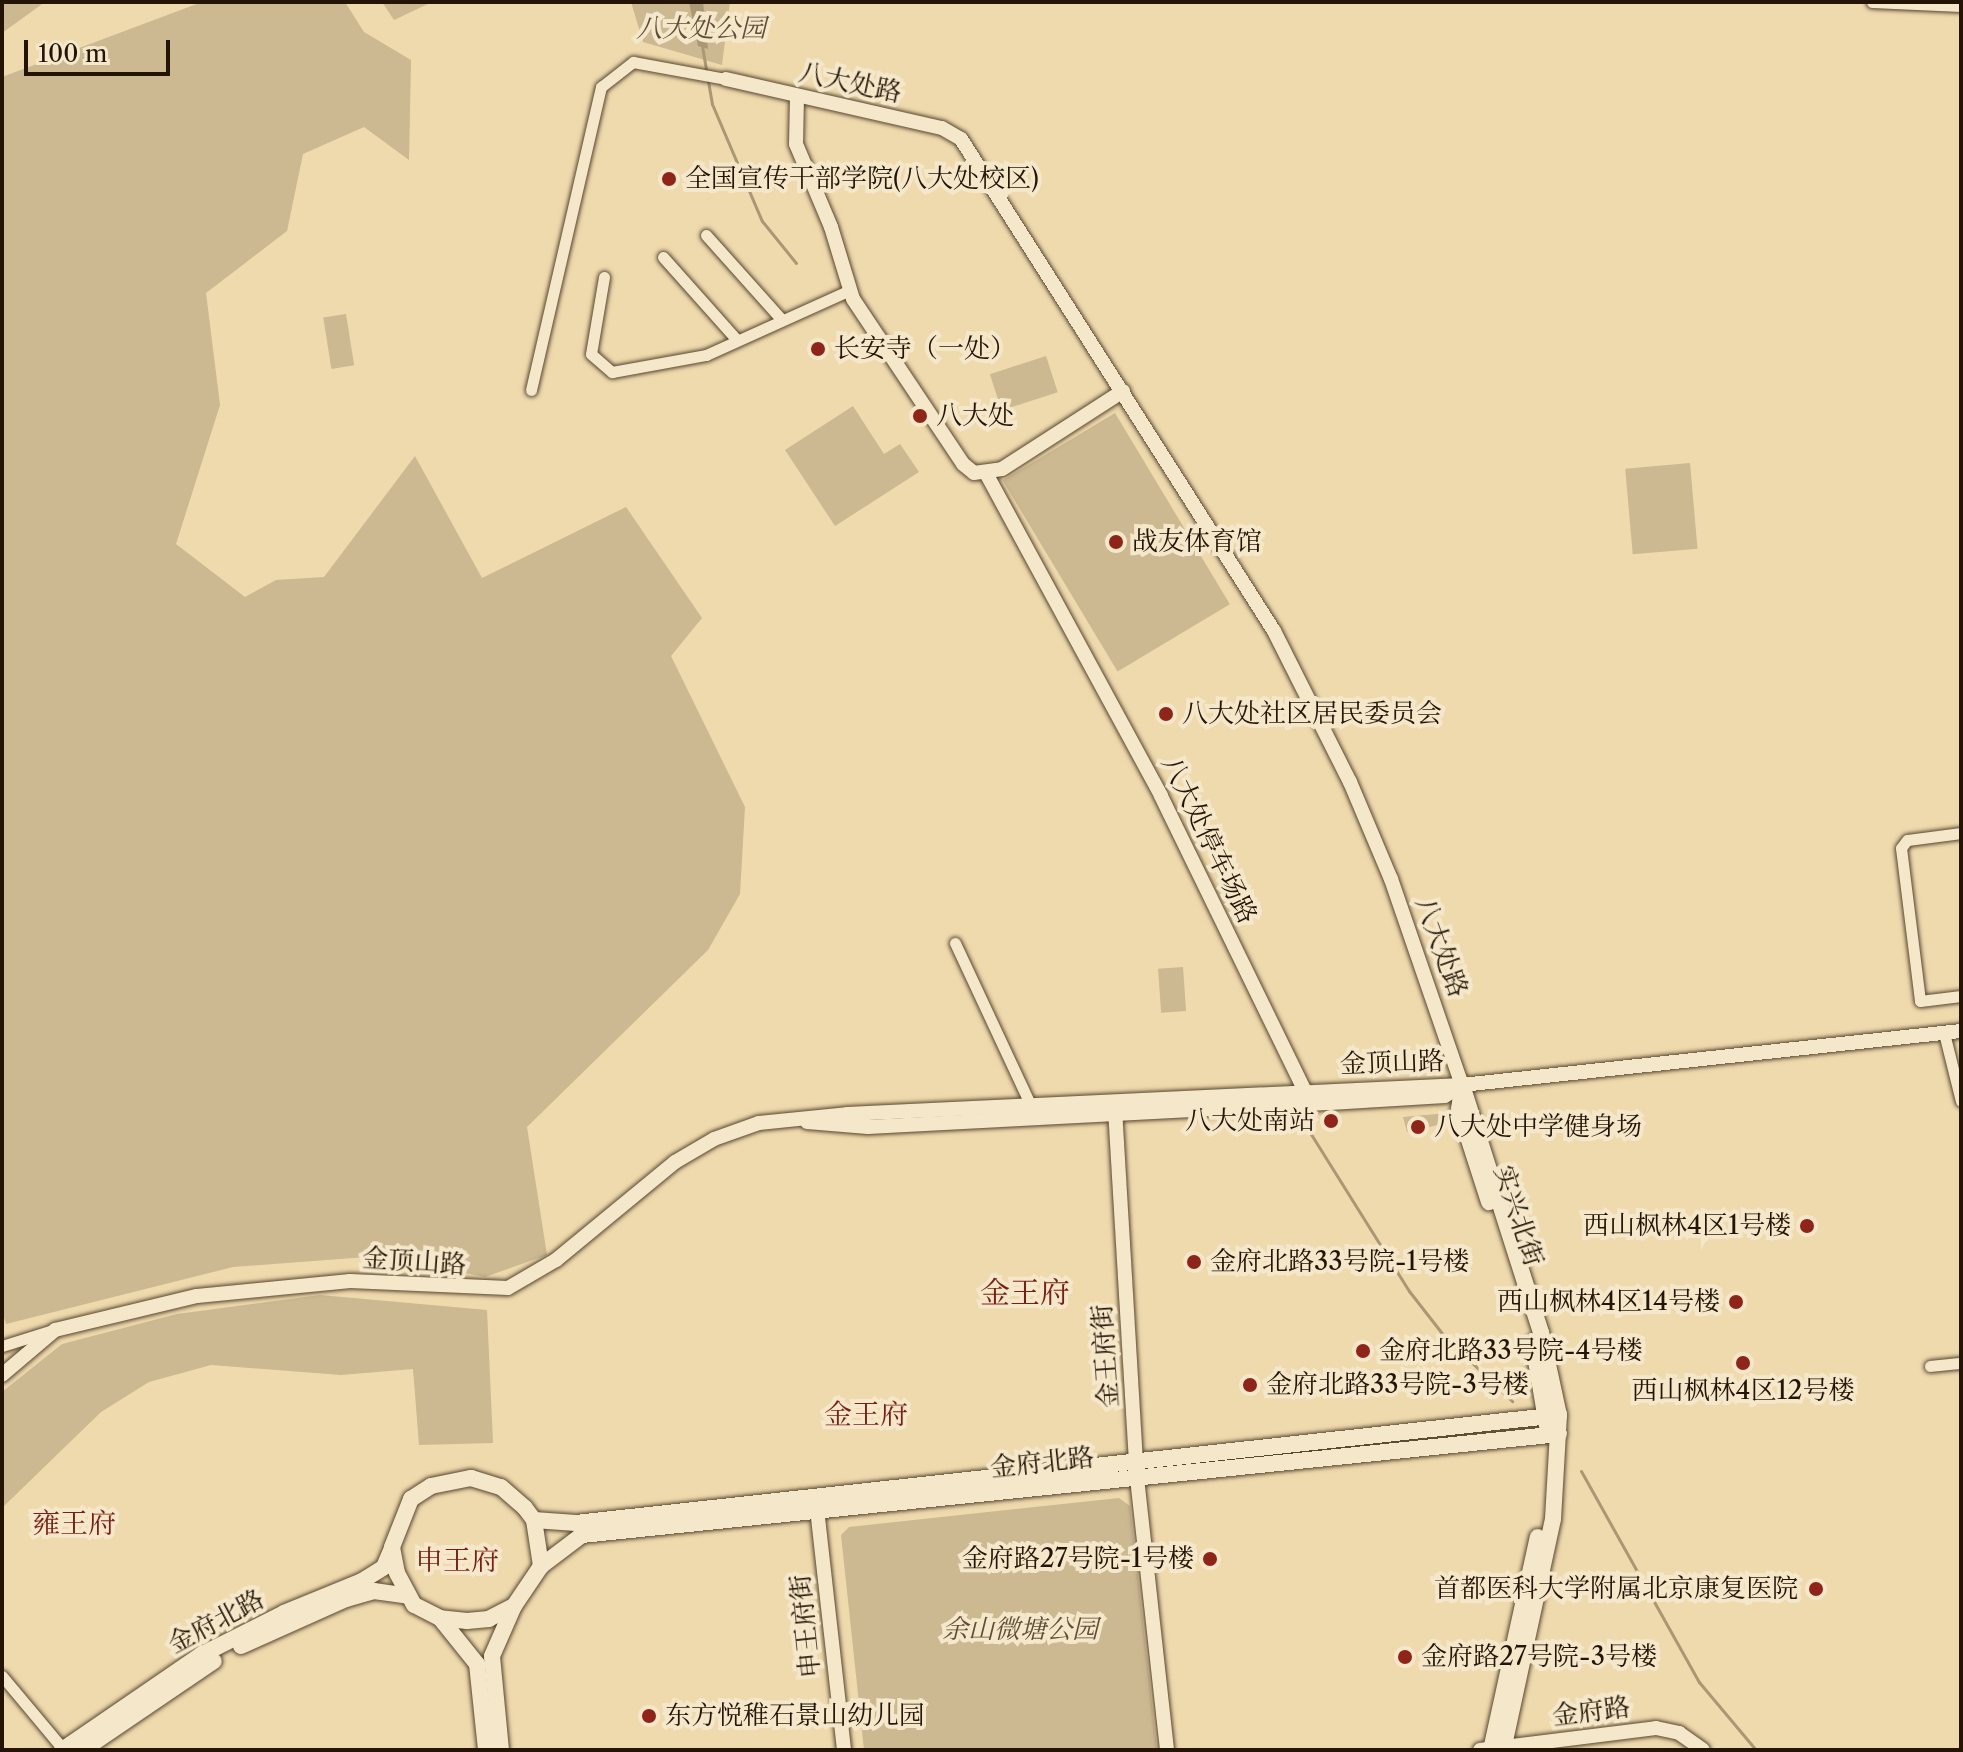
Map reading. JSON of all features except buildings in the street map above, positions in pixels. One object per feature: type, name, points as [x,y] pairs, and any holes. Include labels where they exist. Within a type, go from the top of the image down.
[{"type":"main road","name":"实兴北街","points":[[1462,1085],[1459,1109],[1531,1335],[1553,1415],[1542,1518],[1498,1749]]},
{"type":"main road","name":"金府北路","points":[[1137,1470],[1553,1415]]},
{"type":"main road","name":"金府北路","points":[[541,1566],[582,1535],[816,1504],[1137,1470],[1553,1434]]},
{"type":"main road","points":[[486,1750],[477,1664],[440,1618],[409,1596],[397,1573],[392,1547],[411,1499],[451,1480],[471,1478],[501,1487],[534,1520],[541,1566],[514,1606],[492,1656],[501,1750]]},
{"type":"main road","name":"金府北路","points":[[534,1520],[576,1523],[816,1504]]},
{"type":"main road","name":"金府北路","points":[[62,1750],[201,1655],[362,1581],[384,1567],[392,1547]]},
{"type":"main road","name":"金府北路","points":[[83,1750],[195,1672],[261,1636],[346,1599],[374,1591],[409,1596]]},
{"type":"main road","points":[[440,1618],[489,1619],[514,1606]]},
{"type":"street","points":[[1872,2],[1961,6]]},
{"type":"street","points":[[531,390],[601,87],[633,62],[726,79]]},
{"type":"street","name":"八大处路","points":[[726,79],[942,128],[961,139],[1228,553],[1350,782],[1429,980],[1462,1085]]},
{"type":"street","name":"八大处停车场路","points":[[797,97],[793,127],[802,162],[831,227],[850,290],[963,464],[987,475],[1088,655],[1309,1097]]},
{"type":"street","points":[[706,235],[782,320]]},
{"type":"street","points":[[663,257],[737,340]]},
{"type":"street","points":[[604,277],[591,354],[612,372],[706,355],[850,290]]},
{"type":"street","points":[[987,475],[1123,391]]},
{"type":"street","points":[[1961,833],[1907,840],[1901,848],[1920,1001],[1961,996]]},
{"type":"street","points":[[955,943],[1034,1112]]},
{"type":"street","points":[[1462,1085],[1961,1031]]},
{"type":"street","points":[[1944,1033],[1961,1101]]},
{"type":"street","name":"金顶山路","points":[[2,1375],[55,1330],[197,1296],[288,1284],[508,1288],[556,1260],[691,1151],[737,1130],[792,1118],[1034,1112],[1462,1085]]},
{"type":"street","name":"金王府街","points":[[1115,1108],[1137,1470],[1167,1750]]},
{"type":"street","points":[[2,1346],[55,1330]]},
{"type":"street","points":[[1930,1366],[1961,1363]]},
{"type":"street","name":"申王府街","points":[[816,1504],[844,1750]]},
{"type":"street","points":[[2,1676],[62,1750]]},
{"type":"street","name":"金府路","points":[[1480,1750],[1656,1728],[1679,1733],[1703,1750]]},
{"type":"green space","points":[[2,2],[45,2],[2,33]]},
{"type":"green space","points":[[202,2],[345,2],[364,32],[411,60],[409,160],[364,127],[303,154],[287,231],[206,293],[220,405],[176,544],[245,597],[276,580],[324,577],[415,456],[482,578],[626,507],[702,618],[671,656],[745,807],[740,894],[708,950],[527,1127],[547,1255],[485,1277],[380,1256],[233,1267],[6,1324],[2,1311],[2,77]]},
{"type":"green space","points":[[382,2],[432,2],[394,20]]},
{"type":"green space","name":"八大处公园","points":[[631,2],[730,2],[722,65],[643,42]]},
{"type":"green space","points":[[346,314],[354,365],[331,369],[323,318]]},
{"type":"green space","points":[[1046,356],[1058,392],[1002,410],[990,374]]},
{"type":"green space","points":[[853,406],[884,454],[900,444],[919,472],[835,526],[785,450]]},
{"type":"green space","name":"战友体育馆","points":[[1115,413],[1230,604],[1118,672],[1003,480]]},
{"type":"green space","points":[[1690,463],[1697,549],[1633,554],[1625,469]]},
{"type":"green space","points":[[1183,967],[1186,1011],[1161,1013],[1158,969]]},
{"type":"green space","name":"八大处中学健身场","points":[[1448,1113],[1451,1122],[1407,1132],[1403,1117]]},
{"type":"green space","points":[[320,1295],[487,1310],[493,1443],[419,1445],[413,1369],[341,1375],[211,1365],[149,1382],[101,1412],[2,1508],[2,1392],[62,1344],[177,1314]]},
{"type":"green space","name":"余山微塘公园","points":[[1119,1498],[1130,1506],[1157,1750],[864,1750],[841,1535],[849,1527]]},
{"type":"shaded area","points":[[689,2],[703,2],[708,49],[698,46]]},
{"type":"waterway","points":[[702,46],[712,104],[762,221],[796,263]]},
{"type":"waterway","points":[[1309,1131],[1409,1291],[1445,1337],[1512,1401]]},
{"type":"waterway","points":[[1581,1471],[1699,1682],[1756,1750]]},
{"type":"place","name":"全国宣传干部学院(八大处校区)","points":[[669,179]]},
{"type":"place","name":"长安寺（一处）","points":[[818,349]]},
{"type":"place","name":"八大处","points":[[920,416]]},
{"type":"place","name":"战友体育馆","points":[[1116,542]]},
{"type":"place","name":"八大处社区居民委员会","points":[[1166,714]]},
{"type":"place","name":"八大处南站","points":[[1331,1121]]},
{"type":"place","name":"八大处中学健身场","points":[[1418,1127]]},
{"type":"place","name":"西山枫林4区1号楼","points":[[1807,1226]]},
{"type":"place","name":"金府北路33号院-1号楼","points":[[1194,1262]]},
{"type":"place","name":"西山枫林4区14号楼","points":[[1736,1302]]},
{"type":"place","name":"金府北路33号院-4号楼","points":[[1363,1351]]},
{"type":"place","name":"西山枫林4区12号楼","points":[[1743,1363]]},
{"type":"place","name":"金府北路33号院-3号楼","points":[[1250,1385]]},
{"type":"place","name":"金府路27号院-1号楼","points":[[1210,1559]]},
{"type":"place","name":"首都医科大学附属北京康复医院","points":[[1816,1589]]},
{"type":"place","name":"金府路27号院-3号楼","points":[[1405,1657]]},
{"type":"place","name":"东方悦稚石景山幼儿园","points":[[649,1716]]},
{"type":"district","name":"金王府","points":[[1025,1293]]},
{"type":"district","name":"金王府","points":[[866,1414]]},
{"type":"district","name":"雍王府","points":[[74,1523]]},
{"type":"district","name":"申王府","points":[[457,1560]]}]
